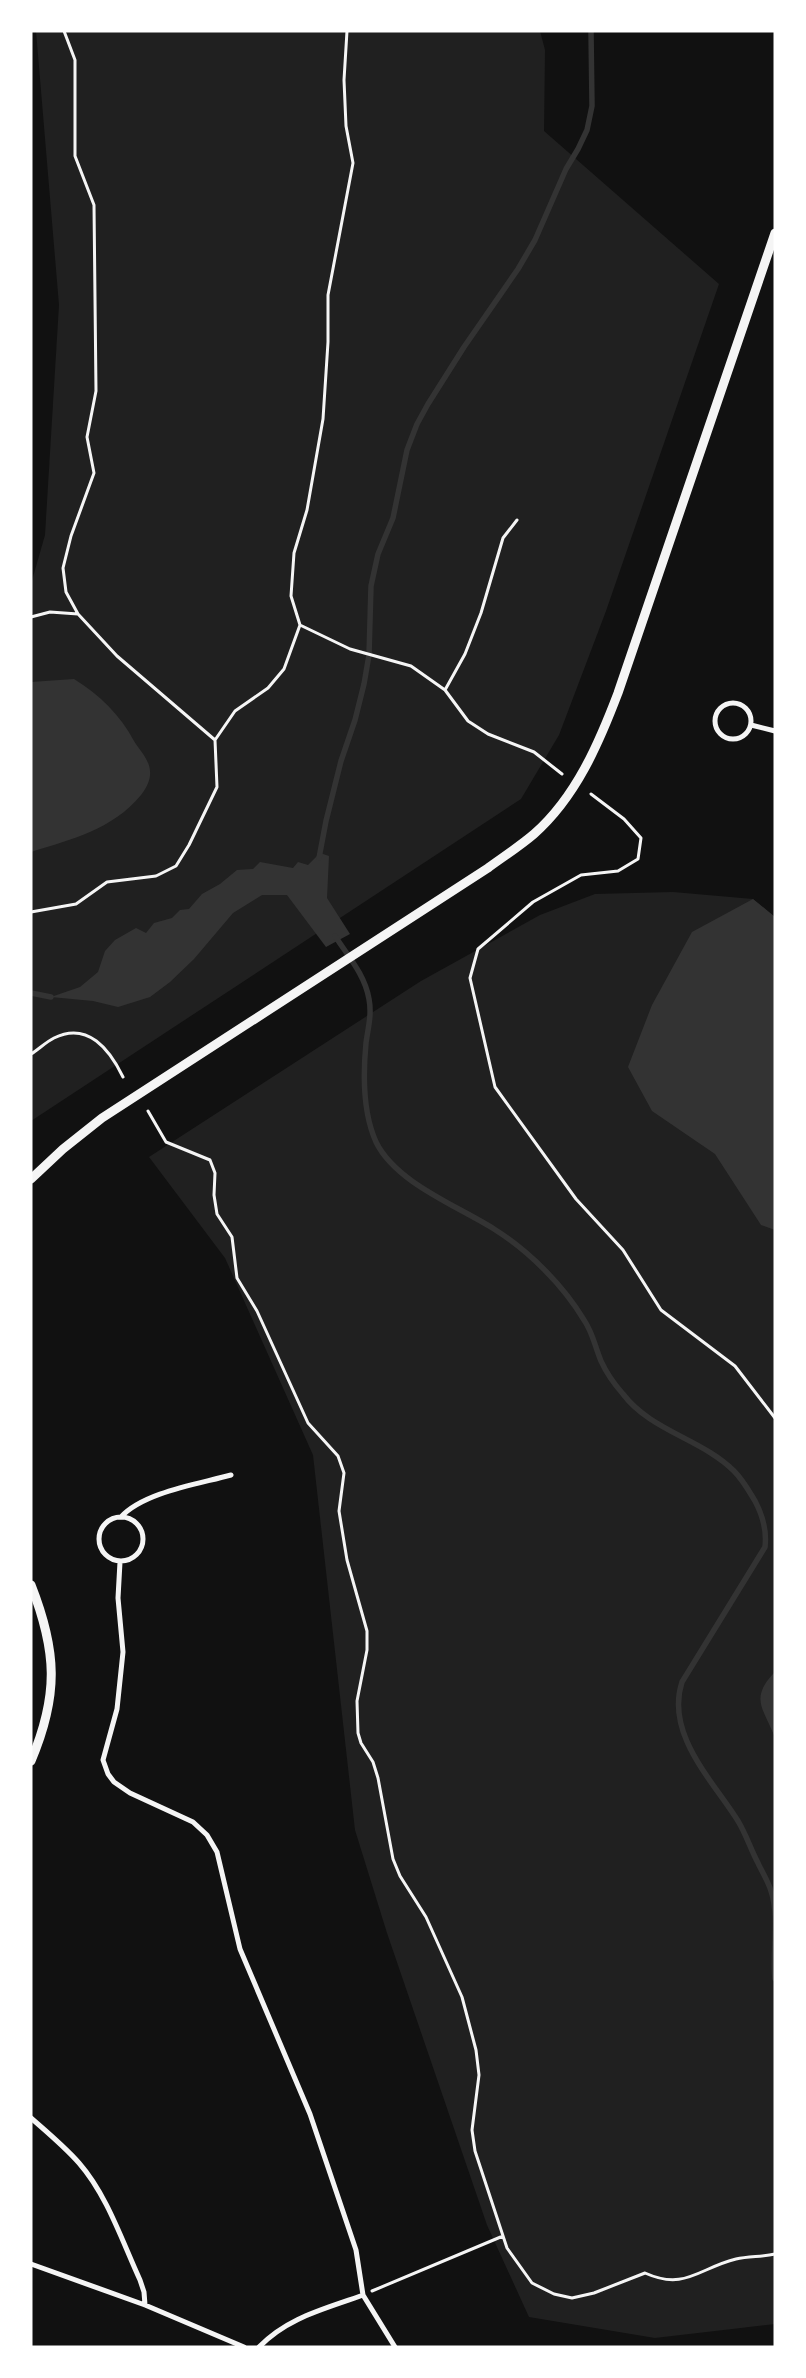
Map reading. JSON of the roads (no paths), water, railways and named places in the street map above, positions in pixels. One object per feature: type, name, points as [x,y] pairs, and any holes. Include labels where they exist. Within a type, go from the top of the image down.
[{"type":"street","points":[[31,1179],[63,1149],[102,1118],[488,868],[535,833],[554,813],[586,765],[602,736],[775,233]]},
{"type":"street","points":[[728,703],[740,704],[750,713],[751,725],[748,731],[740,738],[728,739],[718,733],[715,728],[715,717],[717,711],[728,703]]},
{"type":"street","points":[[751,725],[775,731]]},
{"type":"street","points":[[121,1517],[131,1506],[154,1497],[231,1475]]},
{"type":"street","points":[[113,1518],[130,1518],[142,1531],[143,1540],[136,1555],[120,1562],[104,1554],[98,1538],[105,1523],[113,1518]]},
{"type":"street","points":[[120,1562],[118,1598],[123,1652],[118,1709],[103,1760],[108,1774],[114,1782],[130,1793],[193,1822],[207,1835],[217,1852],[240,1949],[310,2114],[356,2250],[363,2295],[395,2347]]},
{"type":"street","points":[[31,1585],[48,1636],[52,1679],[47,1721],[31,1761]]},
{"type":"street","points":[[31,2118],[79,2163],[91,2179],[102,2198],[140,2280],[144,2292],[145,2305]]},
{"type":"street","points":[[31,2264],[145,2305],[244,2347]]},
{"type":"street","points":[[259,2347],[274,2331],[293,2321],[363,2295]]},
{"type":"waterway","points":[[319,858],[341,761],[355,720],[364,684],[369,655],[371,586],[378,554],[393,518],[407,450],[417,424],[428,404],[464,347],[518,269],[535,240],[566,169],[587,130],[592,106],[591,31]]},
{"type":"waterway","points":[[335,936],[360,974],[367,990],[370,1016],[364,1067],[366,1106],[376,1142],[385,1157],[398,1170],[429,1192],[494,1229],[532,1258],[556,1282],[576,1307],[590,1330],[603,1365],[634,1407],[662,1426],[721,1460],[740,1478],[760,1512],[765,1529],[765,1547],[682,1682],[679,1701],[680,1720],[694,1756],[744,1831],[770,1887],[775,1912],[775,1979]]},
{"type":"waterway","points":[[31,993],[51,997]]}]
